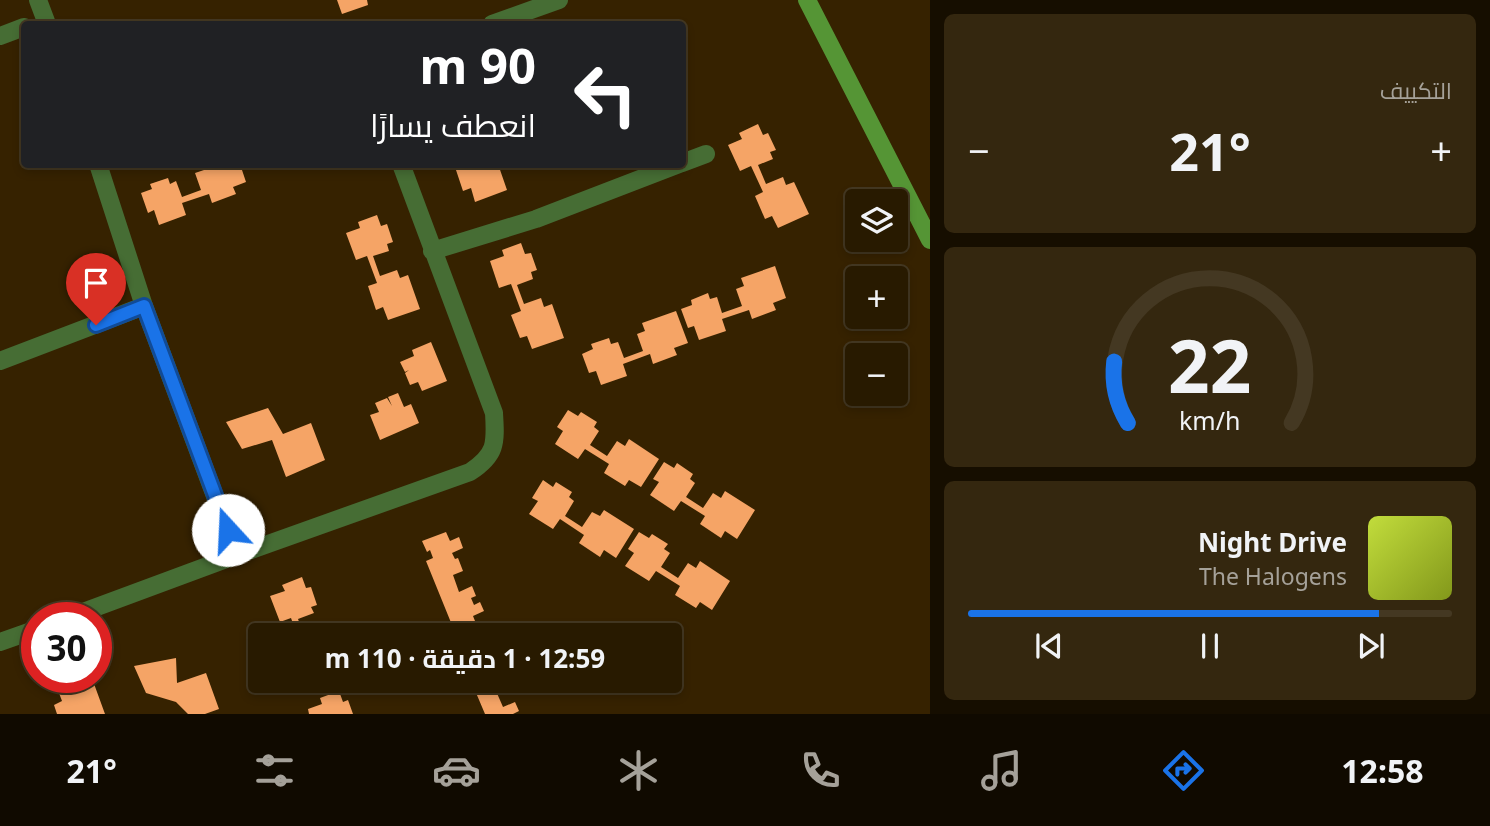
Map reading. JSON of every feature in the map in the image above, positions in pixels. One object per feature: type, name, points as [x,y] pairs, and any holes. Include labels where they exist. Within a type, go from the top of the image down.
[{"type":"street","points":[[38,0],[42,21]]},
{"type":"street","points":[[500,21],[559,0]]},
{"type":"street","points":[[807,0],[930,240]]},
{"type":"street","points":[[0,36],[21,28]]},
{"type":"street","points":[[686,162],[706,154]]},
{"type":"street","points":[[99,168],[144,306],[237,555]]},
{"type":"street","points":[[110,602],[470,472],[488,460],[495,437],[494,413],[402,168]]},
{"type":"street","points":[[432,251],[536,219],[670,168]]},
{"type":"street","points":[[0,361],[144,306]]},
{"type":"street","points":[[0,642],[21,635]]},
{"type":"building","points":[[337,0],[367,0],[368,5],[342,14]]},
{"type":"building","points":[[758,124],[763,135],[768,133],[776,150],[770,152],[773,159],[758,165],[766,184],[783,177],[786,185],[794,182],[809,214],[778,228],[772,216],[765,219],[755,196],[763,192],[751,166],[740,171],[728,145],[742,139],[739,133]]},
{"type":"building","points":[[203,168],[241,168],[246,182],[233,187],[236,194],[212,203],[209,194],[182,203],[186,215],[159,225],[154,210],[148,213],[141,193],[152,189],[150,184],[168,178],[170,184],[176,181],[182,197],[201,190],[195,173]]},
{"type":"building","points":[[455,168],[499,168],[507,190],[475,202],[471,188],[463,191]]},
{"type":"building","points":[[377,215],[381,226],[387,224],[393,242],[387,244],[389,251],[373,256],[380,276],[397,270],[400,278],[408,275],[420,309],[388,320],[383,307],[376,310],[368,286],[377,283],[367,256],[356,260],[346,233],[360,228],[358,222]]},
{"type":"building","points":[[521,243],[525,254],[531,253],[537,270],[531,272],[533,279],[517,285],[524,304],[541,298],[544,307],[552,304],[564,338],[532,349],[527,336],[520,338],[511,315],[521,311],[511,284],[499,288],[490,261],[504,256],[502,250]]},
{"type":"building","points":[[775,266],[786,298],[773,303],[776,310],[752,319],[749,310],[722,319],[726,331],[699,340],[694,326],[688,328],[681,309],[692,305],[691,300],[708,293],[710,299],[717,297],[722,313],[742,306],[736,289],[744,286],[741,278]]},
{"type":"building","points":[[676,311],[688,343],[674,348],[677,355],[653,364],[650,354],[623,364],[627,376],[601,385],[596,371],[589,373],[582,354],[593,349],[591,344],[609,338],[611,344],[618,342],[624,358],[643,351],[637,334],[645,331],[642,323]]},
{"type":"building","points":[[431,342],[447,381],[422,391],[418,382],[410,385],[405,373],[409,370],[405,372],[400,362],[414,356],[412,350]]},
{"type":"building","points":[[398,393],[404,407],[411,404],[419,423],[380,440],[370,415],[379,412],[375,403],[387,398],[392,406],[388,397]]},
{"type":"building","points":[[268,408],[283,434],[311,423],[325,460],[286,477],[272,440],[242,449],[226,422]]},
{"type":"building","points":[[568,410],[578,416],[581,412],[597,422],[594,427],[599,431],[590,445],[607,456],[617,441],[625,446],[629,439],[659,459],[641,487],[629,480],[625,486],[604,473],[609,464],[585,449],[578,459],[555,444],[563,431],[557,427]]},
{"type":"building","points":[[664,462],[674,468],[677,463],[693,474],[690,479],[695,483],[686,497],[703,508],[713,493],[721,498],[725,491],[755,510],[737,539],[725,531],[721,538],[700,524],[705,516],[681,501],[674,511],[650,495],[659,482],[653,479]]},
{"type":"building","points":[[543,480],[553,487],[556,482],[572,492],[569,497],[574,501],[565,516],[582,527],[592,512],[600,516],[604,510],[634,529],[616,558],[604,550],[600,557],[579,543],[584,535],[560,519],[553,529],[529,514],[538,501],[532,498]]},
{"type":"building","points":[[446,532],[450,541],[459,537],[463,548],[452,553],[455,559],[458,558],[463,571],[453,575],[459,592],[472,586],[476,596],[471,598],[474,605],[480,602],[484,611],[473,616],[475,621],[451,623],[426,561],[433,558],[422,541]]},
{"type":"building","points":[[639,532],[649,538],[652,534],[668,544],[664,549],[670,553],[661,567],[678,578],[688,563],[696,568],[700,561],[730,581],[712,610],[700,602],[696,608],[675,595],[680,586],[656,571],[649,581],[625,566],[634,553],[628,549]]},
{"type":"building","points":[[302,577],[306,588],[311,587],[317,605],[311,607],[314,613],[298,619],[300,623],[293,623],[291,618],[280,622],[270,596],[285,591],[282,585]]},
{"type":"building","points":[[176,658],[177,683],[206,673],[219,709],[205,714],[188,714],[176,702],[146,693],[134,666]]},
{"type":"building","points":[[59,693],[97,693],[105,714],[57,714],[54,705],[62,701]]},
{"type":"building","points":[[340,693],[343,702],[348,700],[353,714],[309,714],[308,709],[322,704],[320,698]]},
{"type":"building","points":[[476,693],[497,693],[503,707],[515,702],[519,711],[513,714],[485,714]]},
{"type":"route","points":[[96,325],[144,306],[228,530]]}]
